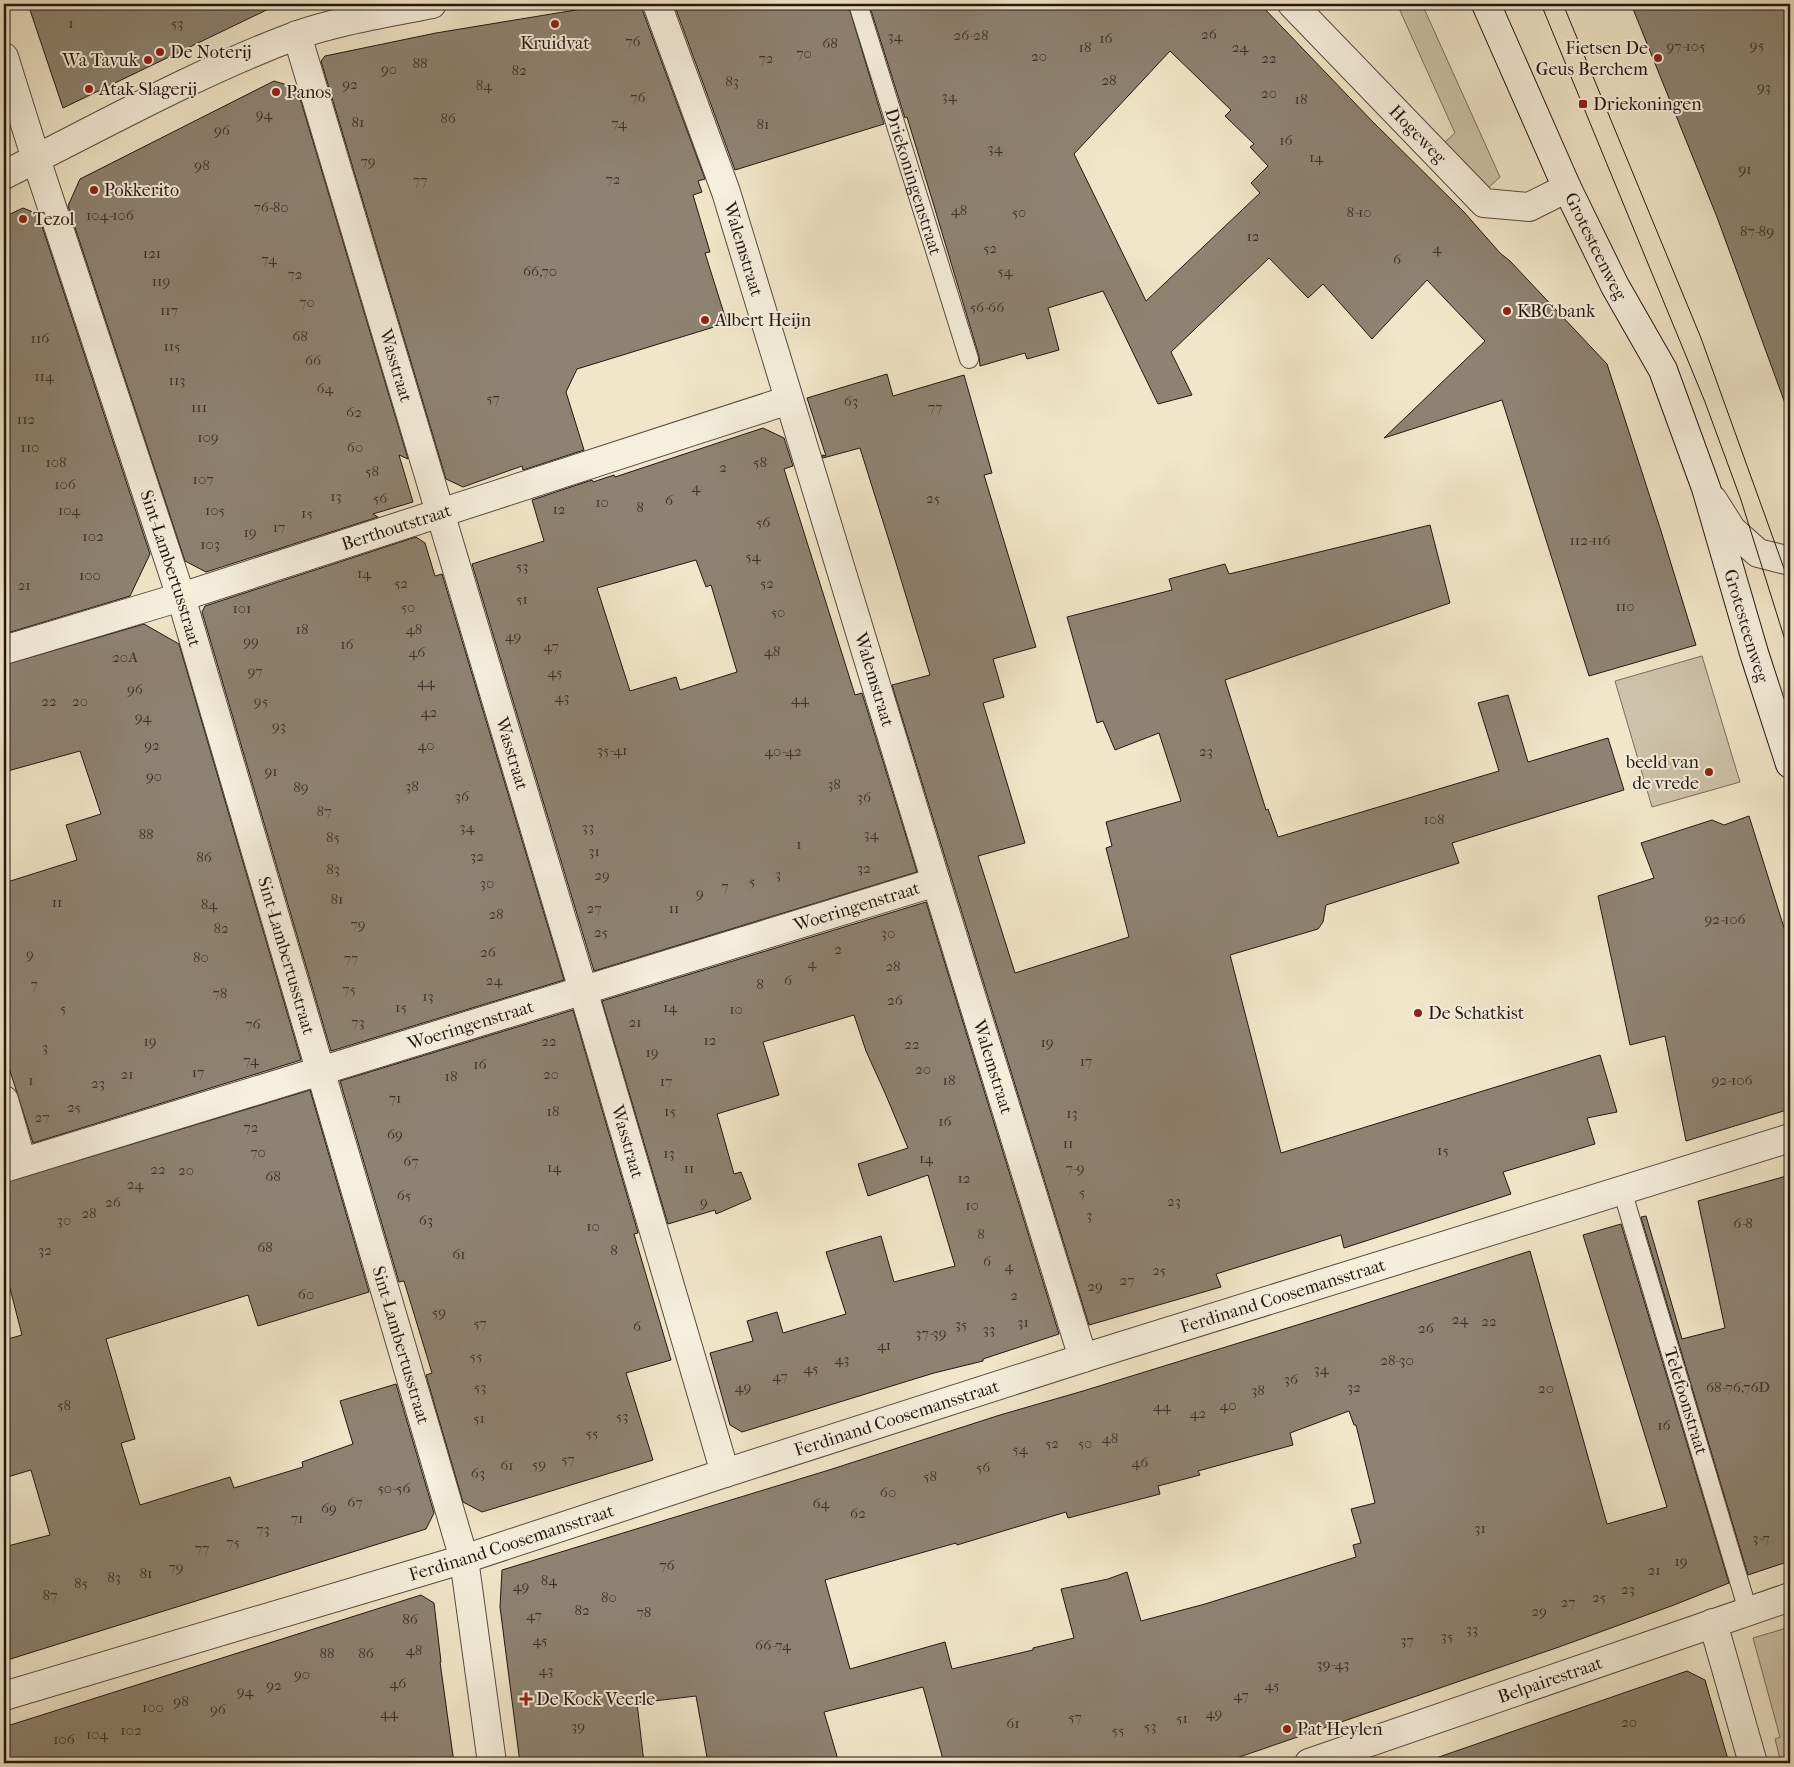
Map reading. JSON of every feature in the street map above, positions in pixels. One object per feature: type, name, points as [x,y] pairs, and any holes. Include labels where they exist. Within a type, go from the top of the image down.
[{"type":"street","points":[[4,175],[218,67],[297,35],[372,16],[432,4]]},
{"type":"street","name":"Walemstraat","points":[[657,4],[726,192],[1083,1358]]},
{"type":"street","name":"Hogeweg","points":[[1292,4],[1484,203],[1529,207],[1567,188]]},
{"type":"street","name":"Grotesteenweg","points":[[1486,4],[1567,188],[1615,286],[1663,370],[1706,488],[1754,653],[1790,764]]},
{"type":"street","name":"Wasstraat","points":[[297,35],[583,990],[724,1473]]},
{"type":"street","name":"Sint-Lambertusstraat","points":[[4,57],[181,596],[464,1559],[492,1763]]},
{"type":"street","name":"Berthoutstraat","points":[[4,650],[181,596],[789,400]]},
{"type":"street","name":"Grotesteenweg","points":[[1706,488],[1732,530],[1758,553],[1790,561]]},
{"type":"street","name":"Woeringenstraat","points":[[13,1164],[936,882]]},
{"type":"street","points":[[4,1100],[13,1164]]},
{"type":"street","name":"Ferdinand Coosemansstraat","points":[[4,1696],[464,1559],[1083,1358],[1790,1138]]},
{"type":"street","name":"Belpairestraat","points":[[1309,1763],[1790,1597]]},
{"type":"street","points":[[1713,1623],[1753,1763]]},
{"type":"lane","name":"Driekoningenstraat","points":[[858,4],[969,359]]},
{"type":"lane","name":"Telefoonstraat","points":[[1622,1190],[1748,1612]]},
{"type":"shaded area","points":[[1397,4],[1422,4],[1500,177],[1486,190],[1444,143],[1455,133]]},
{"type":"shaded area","points":[[1702,656],[1740,782],[1652,807],[1615,681]]},
{"type":"shaded area","points":[[1790,1627],[1790,1760],[1781,1763],[1775,1739],[1780,1737],[1753,1638]]},
{"type":"building","points":[[28,4],[279,4],[63,108]]},
{"type":"building","points":[[612,4],[642,4],[642,9],[705,179],[698,181],[702,192],[693,195],[710,252],[705,253],[727,323],[577,369],[566,392],[584,450],[523,470],[522,466],[463,487],[446,479],[321,61],[325,56],[436,33]]},
{"type":"building","points":[[674,4],[848,4],[884,124],[735,170]]},
{"type":"building","points":[[869,4],[1260,4],[1372,121],[1464,212],[1500,253],[1510,261],[1607,364],[1696,645],[1589,676],[1502,400],[1384,438],[1485,341],[1427,280],[1372,339],[1323,284],[1308,298],[1269,258],[1171,352],[1192,395],[1158,404],[1103,291],[1048,308],[1059,350],[1027,359],[1025,353],[980,366],[979,356],[931,196],[907,117],[905,118]],"holes":[[[1170,51],[1231,110],[1225,116],[1254,144],[1250,147],[1268,166],[1251,183],[1260,193],[1146,301],[1074,154]]]},
{"type":"building","points":[[1631,4],[1790,4],[1790,405],[1786,406],[1717,217]]},
{"type":"building","points":[[274,81],[297,88],[408,459],[399,455],[413,502],[373,514],[378,517],[206,572],[185,561],[68,206],[80,179]]},
{"type":"building","points":[[23,208],[38,214],[150,554],[130,596],[4,634],[4,217]]},
{"type":"building","points":[[887,374],[893,396],[964,375],[992,473],[984,475],[1036,647],[993,659],[1004,697],[983,703],[1025,843],[978,856],[1015,973],[1129,937],[1106,848],[1112,846],[1106,822],[1181,801],[1159,733],[1115,750],[1103,721],[1097,723],[1067,617],[1172,590],[1169,579],[1225,564],[1229,574],[1430,525],[1450,603],[1225,680],[1266,810],[1268,809],[1278,837],[1499,771],[1478,703],[1508,695],[1528,762],[1608,738],[1624,790],[1452,843],[1459,863],[1326,905],[1323,922],[1318,929],[1230,955],[1281,1153],[1600,1055],[1617,1112],[1587,1118],[1595,1144],[1503,1172],[1511,1194],[1344,1248],[1341,1235],[1216,1274],[1221,1287],[1089,1325],[892,685],[930,675],[896,563],[860,448],[823,458],[822,455],[826,456],[807,398]]},
{"type":"building","points":[[763,428],[784,438],[793,466],[784,469],[855,695],[862,693],[917,872],[594,971],[472,564],[544,541],[532,500],[592,480],[593,482],[614,475],[615,477]],"holes":[[[696,560],[706,587],[711,585],[737,672],[680,690],[676,677],[630,691],[597,588]]]},
{"type":"building","points":[[416,537],[425,543],[435,576],[442,574],[564,980],[331,1051],[202,612],[205,606]]},
{"type":"building","points":[[144,624],[179,644],[301,1060],[33,1143],[4,1052],[4,883],[77,860],[66,825],[101,814],[80,751],[4,772],[4,665]]},
{"type":"building","points":[[1749,816],[1790,947],[1790,1109],[1686,1141],[1665,1036],[1630,1045],[1598,896],[1654,878],[1641,843],[1712,820],[1724,825]]},
{"type":"building","points":[[926,902],[1059,1334],[983,1359],[983,1361],[934,1373],[742,1432],[730,1425],[710,1353],[753,1341],[747,1321],[777,1312],[783,1333],[846,1314],[826,1252],[881,1236],[894,1282],[955,1266],[928,1175],[868,1196],[858,1164],[908,1148],[866,1051],[854,1015],[763,1042],[779,1095],[717,1114],[734,1174],[741,1172],[751,1199],[716,1214],[715,1210],[668,1224],[602,1001]]},
{"type":"building","points":[[573,1010],[638,1233],[634,1234],[671,1360],[626,1373],[653,1460],[482,1512],[463,1502],[426,1375],[432,1373],[404,1281],[399,1282],[340,1081]]},
{"type":"building","points":[[310,1090],[369,1292],[258,1326],[248,1295],[106,1339],[135,1439],[121,1443],[140,1505],[230,1477],[234,1488],[303,1467],[302,1462],[353,1444],[340,1401],[396,1384],[434,1513],[426,1529],[4,1661],[4,1547],[50,1535],[31,1470],[4,1478],[4,1340],[22,1335],[4,1265],[4,1183]]},
{"type":"building","points":[[1790,1175],[1790,1561],[1748,1575],[1641,1217],[1646,1216],[1682,1339],[1725,1328],[1698,1201]]},
{"type":"building","points":[[1621,1224],[1729,1583],[1559,1647],[1222,1763],[944,1763],[923,1687],[824,1712],[839,1763],[708,1763],[696,1696],[637,1703],[644,1763],[520,1763],[500,1607],[502,1570],[1323,1317],[1530,1251],[1607,1524],[1667,1507],[1583,1235]],"holes":[[[1349,1411],[1354,1425],[1356,1425],[1375,1503],[1351,1509],[1361,1543],[1353,1545],[1356,1557],[1205,1604],[1141,1621],[1127,1572],[1108,1579],[1061,1589],[1074,1638],[1033,1648],[1033,1650],[952,1669],[945,1642],[850,1669],[825,1580],[956,1543],[957,1545],[1066,1512],[1068,1518],[1160,1494],[1158,1486],[1200,1475],[1198,1471],[1293,1445],[1290,1433]]]},
{"type":"building","points":[[421,1595],[434,1603],[454,1763],[4,1763],[4,1727]]},
{"type":"building","points":[[1687,1671],[1705,1680],[1729,1763],[1437,1763],[1436,1758]]},
{"type":"tram line","points":[[1541,4],[1705,402],[1741,500],[1790,656]]},
{"type":"tram line","points":[[1563,4],[1701,338],[1790,585]]},
{"type":"place","name":"Kruidvat","points":[[555,24]]},
{"type":"place","name":"De Noterij","points":[[160,52]]},
{"type":"place","name":"Fietsen De Geus Berchem","points":[[1658,58]]},
{"type":"place","name":"Wa Tavuk","points":[[148,60]]},
{"type":"place","name":"Atak Slagerij","points":[[89,89]]},
{"type":"place","name":"Panos","points":[[276,92]]},
{"type":"place","name":"Driekoningen","points":[[1583,104]]},
{"type":"place","name":"Pokkerito","points":[[94,190]]},
{"type":"place","name":"Tezol","points":[[23,219]]},
{"type":"place","name":"KBC bank","points":[[1507,311]]},
{"type":"place","name":"Albert Heijn","points":[[705,320]]},
{"type":"place","name":"beeld van de vrede","points":[[1709,772]]},
{"type":"place","name":"De Schatkist","points":[[1418,1013]]},
{"type":"place","name":"De Kock Veerle","points":[[526,1699]]},
{"type":"place","name":"Pat Heylen","points":[[1287,1729]]}]
